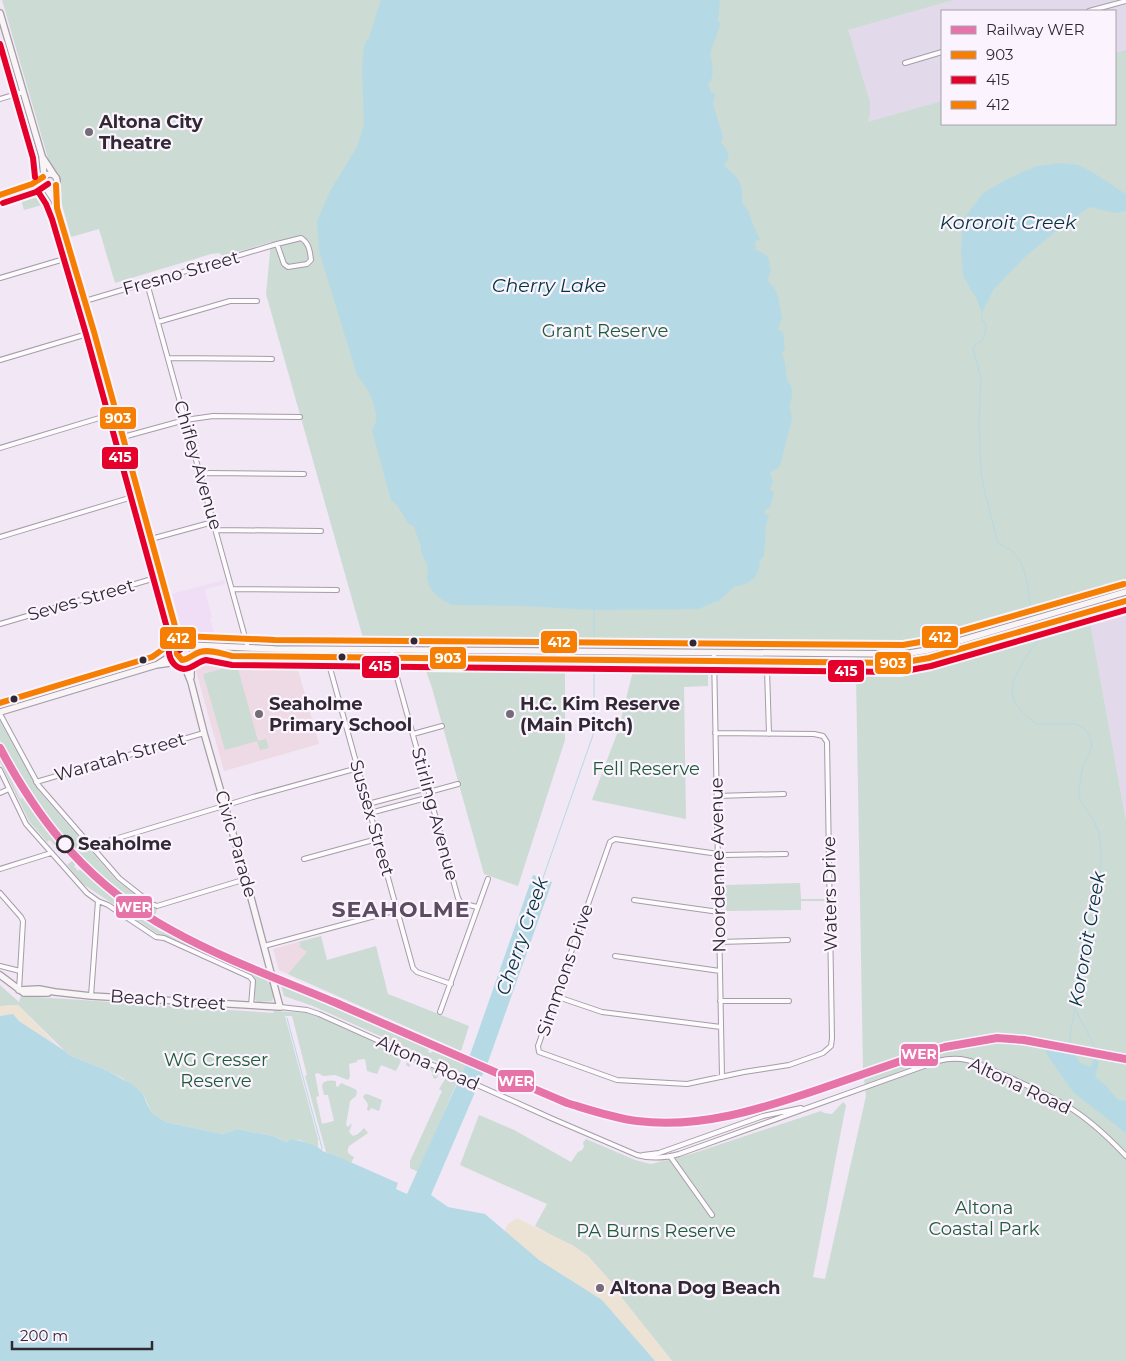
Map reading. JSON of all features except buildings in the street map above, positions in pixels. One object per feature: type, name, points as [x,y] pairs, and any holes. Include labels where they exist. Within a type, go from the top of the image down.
[{"type":"main road","points":[[0,13],[42,156],[43,183],[52,196],[57,208],[72,256],[175,626],[182,639],[193,650],[192,657]]},
{"type":"main road","points":[[42,156],[57,178],[57,208]]},
{"type":"main road","points":[[0,195],[32,184],[48,174],[54,175]]},
{"type":"main road","points":[[17,190],[53,188],[56,185]]},
{"type":"main road","points":[[156,665],[183,644],[274,649],[904,654],[928,650],[1126,592]]},
{"type":"main road","points":[[0,713],[156,665],[188,660],[204,651],[232,656],[900,663],[917,661],[1126,601]]},
{"type":"main road","points":[[175,626],[178,656],[182,660]]},
{"type":"main road","points":[[846,654],[847,663]]},
{"type":"main road","name":"Civic Parade","points":[[191,682],[192,657]]},
{"type":"main road","name":"Civic Parade","points":[[182,660],[191,682],[280,1007]]},
{"type":"main road","points":[[0,975],[19,990]]},
{"type":"main road","name":"Beach Street","points":[[19,990],[26,988],[91,996],[280,1007]]},
{"type":"street","points":[[1093,10],[1126,1]]},
{"type":"street","points":[[905,63],[941,52]]},
{"type":"street","points":[[0,99],[23,92]]},
{"type":"street","name":"Fresno Street","points":[[84,301],[276,244],[301,238],[306,240],[312,260],[306,264],[288,267],[284,264],[276,244]]},
{"type":"street","points":[[0,278],[72,256]]},
{"type":"street","name":"Chifley Avenue","points":[[147,283],[248,648]]},
{"type":"street","points":[[158,322],[230,301],[257,301]]},
{"type":"street","points":[[0,360],[94,332]]},
{"type":"street","points":[[168,358],[272,359]]},
{"type":"street","points":[[0,448],[116,413]]},
{"type":"street","points":[[123,437],[185,420],[213,416],[300,417]]},
{"type":"street","points":[[200,474],[304,474]]},
{"type":"street","points":[[0,537],[139,495]]},
{"type":"street","points":[[152,539],[213,522]]},
{"type":"street","points":[[216,530],[321,531]]},
{"type":"street","name":"Seves Street","points":[[0,624],[162,576]]},
{"type":"street","points":[[232,589],[337,590]]},
{"type":"street","name":"Stirling Avenue","points":[[392,649],[392,658],[458,898],[461,903],[478,907]]},
{"type":"street","name":"Noordenne Avenue","points":[[714,653],[722,1077]]},
{"type":"street","name":"Sussex Street","points":[[328,657],[377,839],[415,970],[451,984]]},
{"type":"street","points":[[746,662],[754,669],[842,671],[848,670],[847,663]]},
{"type":"street","points":[[768,669],[769,734]]},
{"type":"street","points":[[0,713],[38,786],[124,883],[152,904],[157,906],[246,879]]},
{"type":"street","points":[[413,734],[442,726]]},
{"type":"street","name":"Waratah Street","points":[[36,782],[204,733]]},
{"type":"street","name":"Waters Drive","points":[[715,733],[814,734],[823,736],[827,742],[832,1042],[823,1053],[789,1065],[722,1077]]},
{"type":"street","points":[[93,848],[105,842],[224,806],[358,768]]},
{"type":"street","points":[[0,770],[26,824],[87,893],[156,937],[164,938],[250,976],[253,982],[251,1006]]},
{"type":"street","points":[[370,813],[458,784]]},
{"type":"street","points":[[0,793],[10,790]]},
{"type":"street","points":[[368,804],[429,792]]},
{"type":"street","points":[[717,796],[784,794]]},
{"type":"street","points":[[304,859],[377,839]]},
{"type":"street","name":"Simmons Drive","points":[[718,854],[616,839],[610,842],[538,1046],[539,1052],[543,1054],[616,1080],[687,1084],[722,1077]]},
{"type":"street","points":[[0,869],[51,852]]},
{"type":"street","points":[[718,854],[786,854]]},
{"type":"street","points":[[440,1012],[488,879]]},
{"type":"street","points":[[0,893],[23,920],[19,990]]},
{"type":"street","points":[[634,900],[719,912]]},
{"type":"street","points":[[91,996],[98,901]]},
{"type":"street","points":[[264,946],[397,910]]},
{"type":"street","points":[[719,942],[788,940]]},
{"type":"street","points":[[615,956],[720,972]]},
{"type":"street","points":[[0,966],[20,971]]},
{"type":"street","points":[[556,996],[602,1012],[721,1028]]},
{"type":"street","points":[[720,1001],[789,1000]]},
{"type":"street","name":"Altona Road","points":[[280,1007],[312,1011],[553,1119],[647,1158],[670,1156],[951,1058],[962,1058],[978,1064],[1034,1088],[1068,1106],[1101,1131],[1126,1156]]},
{"type":"street","name":"Altona Road","points":[[629,1152],[647,1155],[656,1154],[764,1116],[815,1104]]},
{"type":"street","points":[[667,1150],[712,1215]]},
{"type":"shaded area","points":[[954,0],[1126,0],[1126,51],[1116,54],[1116,10],[941,10],[941,101],[867,123],[848,30]]},
{"type":"shaded area","points":[[224,580],[225,584],[206,589],[205,592],[217,643],[188,639],[183,634],[172,594]]},
{"type":"shaded area","points":[[1126,612],[1126,821],[1090,622]]},
{"type":"shaded area","name":"Seaholme Primary School","points":[[217,662],[296,663],[319,744],[224,771],[195,668]]},
{"type":"shaded area","points":[[0,740],[12,763],[32,791],[30,795],[44,815],[80,856],[119,892],[154,918],[156,915],[189,934],[266,970],[270,983],[263,976],[160,931],[117,903],[117,899],[63,846],[30,803],[20,799],[0,755]]},
{"type":"shaded area","points":[[298,942],[307,952],[300,980],[279,970],[273,949]]},
{"type":"green space","name":"Grant Reserve","points":[[2,0],[954,0],[848,30],[870,102],[868,122],[941,101],[941,125],[1116,125],[1116,53],[1126,50],[1126,588],[924,647],[906,650],[365,645],[266,294],[271,242],[223,256],[219,253],[211,254],[115,283],[99,229],[71,237],[59,194],[61,183],[59,175],[50,165]]},
{"type":"green space","points":[[26,194],[41,200],[42,205],[24,210],[20,196]]},
{"type":"green space","points":[[1126,595],[1126,598],[1036,624],[1037,621]]},
{"type":"green space","points":[[167,620],[169,620],[173,637],[168,654],[161,631],[169,628]]},
{"type":"green space","name":"Altona Coastal Park","points":[[1090,622],[1126,821],[1126,1361],[672,1361],[621,1297],[619,1291],[588,1256],[572,1245],[535,1226],[547,1204],[460,1165],[479,1115],[514,1130],[571,1162],[584,1147],[583,1143],[586,1139],[635,1160],[651,1164],[691,1154],[821,1111],[832,1114],[843,1102],[846,1105],[813,1277],[825,1279],[866,1096],[863,1069],[856,675],[928,670]]},
{"type":"green space","points":[[1031,623],[1032,625],[922,657],[900,660],[854,659],[857,657],[918,655]]},
{"type":"green space","points":[[224,650],[352,652],[364,653],[243,653]]},
{"type":"green space","points":[[447,652],[645,654],[661,657],[452,655]]},
{"type":"green space","points":[[237,665],[258,741],[266,739],[269,748],[260,750],[257,741],[225,750],[203,674]]},
{"type":"green space","points":[[424,665],[565,670],[565,740],[518,886],[484,874]]},
{"type":"green space","name":"Fell Reserve","points":[[634,667],[708,668],[708,686],[684,687],[686,819],[592,800],[618,731]]},
{"type":"green space","points":[[0,720],[39,791],[116,880],[157,909],[154,918],[119,892],[61,836],[30,795],[32,791],[28,792],[0,740]]},
{"type":"green space","points":[[0,755],[20,799],[23,798],[25,802],[30,804],[30,808],[56,843],[54,845],[50,840],[47,842],[29,821],[0,762]]},
{"type":"green space","points":[[73,860],[76,863],[74,866],[78,871],[81,869],[94,879],[117,899],[117,903],[160,931],[266,976],[268,983],[270,983],[272,1001],[258,1002],[255,1000],[255,983],[250,973],[158,934],[83,884],[67,865]]},
{"type":"green space","points":[[800,883],[801,899],[825,899],[825,901],[801,901],[801,910],[726,911],[725,885]]},
{"type":"green space","points":[[321,936],[327,960],[376,946],[388,994],[469,1026],[461,1051],[288,974],[307,952],[299,946],[301,944],[298,942]]},
{"type":"green space","name":"WG Cresser Reserve","points":[[0,985],[19,1002],[21,996],[273,1013],[274,1011],[310,1013],[399,1052],[401,1059],[396,1071],[381,1065],[377,1074],[367,1071],[365,1059],[357,1060],[357,1062],[349,1064],[350,1077],[348,1080],[335,1075],[323,1076],[318,1073],[315,1074],[319,1096],[316,1097],[322,1124],[334,1121],[328,1095],[324,1095],[323,1083],[329,1080],[336,1081],[336,1086],[338,1087],[341,1083],[357,1091],[356,1096],[350,1101],[346,1125],[348,1127],[352,1124],[349,1132],[353,1136],[364,1128],[368,1133],[349,1146],[348,1153],[354,1157],[351,1163],[326,1152],[305,1076],[307,1075],[292,1016],[285,1016],[318,1139],[318,1147],[299,1140],[286,1142],[273,1136],[237,1129],[222,1134],[166,1122],[152,1113],[143,1094],[122,1078],[69,1055],[18,1005],[0,1006]]},
{"type":"green space","points":[[281,985],[429,1049],[428,1052],[431,1053],[432,1051],[456,1061],[467,1062],[461,1074],[313,1006],[284,996]]},
{"type":"green space","points":[[412,1058],[436,1068],[439,1073],[437,1078],[434,1079],[431,1070],[410,1061],[410,1067],[407,1066],[406,1064]]},
{"type":"green space","points":[[447,1076],[458,1080],[418,1172],[410,1168],[410,1161],[442,1091],[439,1089]]},
{"type":"green space","points":[[367,1094],[382,1100],[379,1111],[371,1108],[369,1111],[367,1110],[368,1104],[363,1097]]},
{"type":"sand","points":[[18,1005],[58,1046],[17,1018],[7,1015],[0,1016],[0,1006]]},
{"type":"sand","name":"Altona Dog Beach","points":[[517,1218],[572,1245],[588,1256],[619,1291],[621,1297],[672,1361],[655,1361],[504,1232],[508,1224]]},
{"type":"water","name":"Cherry Lake","points":[[381,0],[720,0],[718,21],[720,26],[710,53],[713,74],[708,84],[711,92],[715,94],[713,103],[723,137],[721,143],[728,153],[724,166],[737,177],[741,185],[742,203],[749,212],[760,240],[755,241],[756,250],[768,256],[771,272],[768,280],[778,295],[782,319],[778,328],[783,332],[785,349],[782,354],[787,381],[791,386],[792,393],[789,406],[792,419],[780,466],[770,473],[773,481],[770,489],[774,493],[770,508],[765,510],[765,514],[769,515],[766,525],[764,556],[759,562],[760,566],[755,577],[748,583],[734,587],[720,600],[698,609],[594,610],[452,605],[441,599],[431,590],[427,580],[427,564],[421,552],[414,527],[408,523],[397,505],[391,500],[372,431],[376,421],[374,407],[369,392],[357,375],[319,251],[317,221],[330,191],[357,147],[364,125],[362,66],[364,46],[369,38]]},
{"type":"water","name":"Kororoit Creek","points":[[1061,163],[1078,165],[1126,194],[1126,211],[1115,213],[1090,207],[1067,222],[1025,257],[994,289],[982,313],[976,297],[963,275],[961,252],[963,220],[983,193],[1007,179],[1037,166]]},
{"type":"water","points":[[533,875],[552,882],[488,1062],[431,1195],[448,1207],[485,1214],[539,1260],[602,1300],[655,1361],[0,1361],[0,1016],[13,1014],[19,1021],[69,1055],[108,1071],[133,1085],[143,1094],[152,1113],[166,1122],[222,1134],[237,1129],[273,1136],[286,1142],[292,1139],[305,1142],[398,1183],[396,1189],[407,1194],[470,1055]]},
{"type":"water","points":[[1045,1046],[1075,1054],[1080,1063],[1091,1067],[1094,1058],[1099,1062],[1095,1077],[1118,1100],[1126,1101],[1126,1133],[1074,1093],[1049,1058]]},
{"type":"waterway","name":"Kororoit Creek","points":[[982,314],[982,320],[986,326],[983,340],[973,348],[981,378],[979,421],[981,472],[998,543],[1012,551],[1018,558],[1025,573],[1032,618]]},
{"type":"waterway","name":"Cherry Creek","points":[[594,610],[594,645]]},
{"type":"waterway","name":"Kororoit Creek","points":[[1035,629],[1038,640],[1024,660],[1013,682],[1014,701],[1036,724],[1076,724],[1084,728],[1090,737],[1092,747],[1082,769],[1079,791],[1080,800],[1094,821],[1099,833],[1101,849],[1100,885],[1071,1029],[1069,1053]]},
{"type":"waterway","name":"Cherry Creek","points":[[543,878],[593,735],[594,665]]},
{"type":"waterway","points":[[1076,1011],[1095,1047],[1097,1060]]},
{"type":"waterway","points":[[287,1018],[322,1148],[321,1151]]},
{"type":"rail line","name":"WER","points":[[0,748],[33,804],[52,829],[93,874],[117,895],[143,913],[171,930],[231,959],[567,1103],[602,1114],[628,1120],[661,1123],[707,1120],[730,1116],[798,1096],[921,1054],[945,1047],[997,1038],[1024,1040],[1126,1059]]},
{"type":"transit line","name":"415","points":[[0,44],[33,158],[35,177]]},
{"type":"transit line","name":"903","points":[[0,195],[32,184],[43,177]]},
{"type":"transit line","name":"415","points":[[3,203],[36,192],[48,184]]},
{"type":"transit line","name":"903","points":[[56,185],[57,208],[94,332],[175,626],[177,654],[182,660],[200,652],[208,651],[232,656],[900,663],[929,658],[1126,601]]},
{"type":"transit line","name":"415","points":[[39,193],[52,219],[86,334],[167,628],[180,650]]},
{"type":"transit line","name":"412","points":[[0,703],[152,657],[182,636],[275,640],[903,645],[926,641],[1124,584]]},
{"type":"transit line","name":"415","points":[[187,636],[174,639],[169,648],[169,654],[174,664],[184,669],[206,660],[232,665],[900,672],[931,666],[1126,610]]},
{"type":"place","name":"Altona City Theatre","points":[[89,132]]},
{"type":"place","name":"Seaholme Primary School","points":[[259,714]]},
{"type":"place","name":"H.C. Kim Reserve (Main Pitch)","points":[[510,714]]},
{"type":"place","name":"Seaholme","points":[[65,844]]},
{"type":"place","name":"Altona Dog Beach","points":[[600,1288]]},
{"type":"district","name":"SEAHOLME","points":[[401,909]]},
{"type":"park label","name":"PA Burns Reserve","points":[[656,1231]]}]
